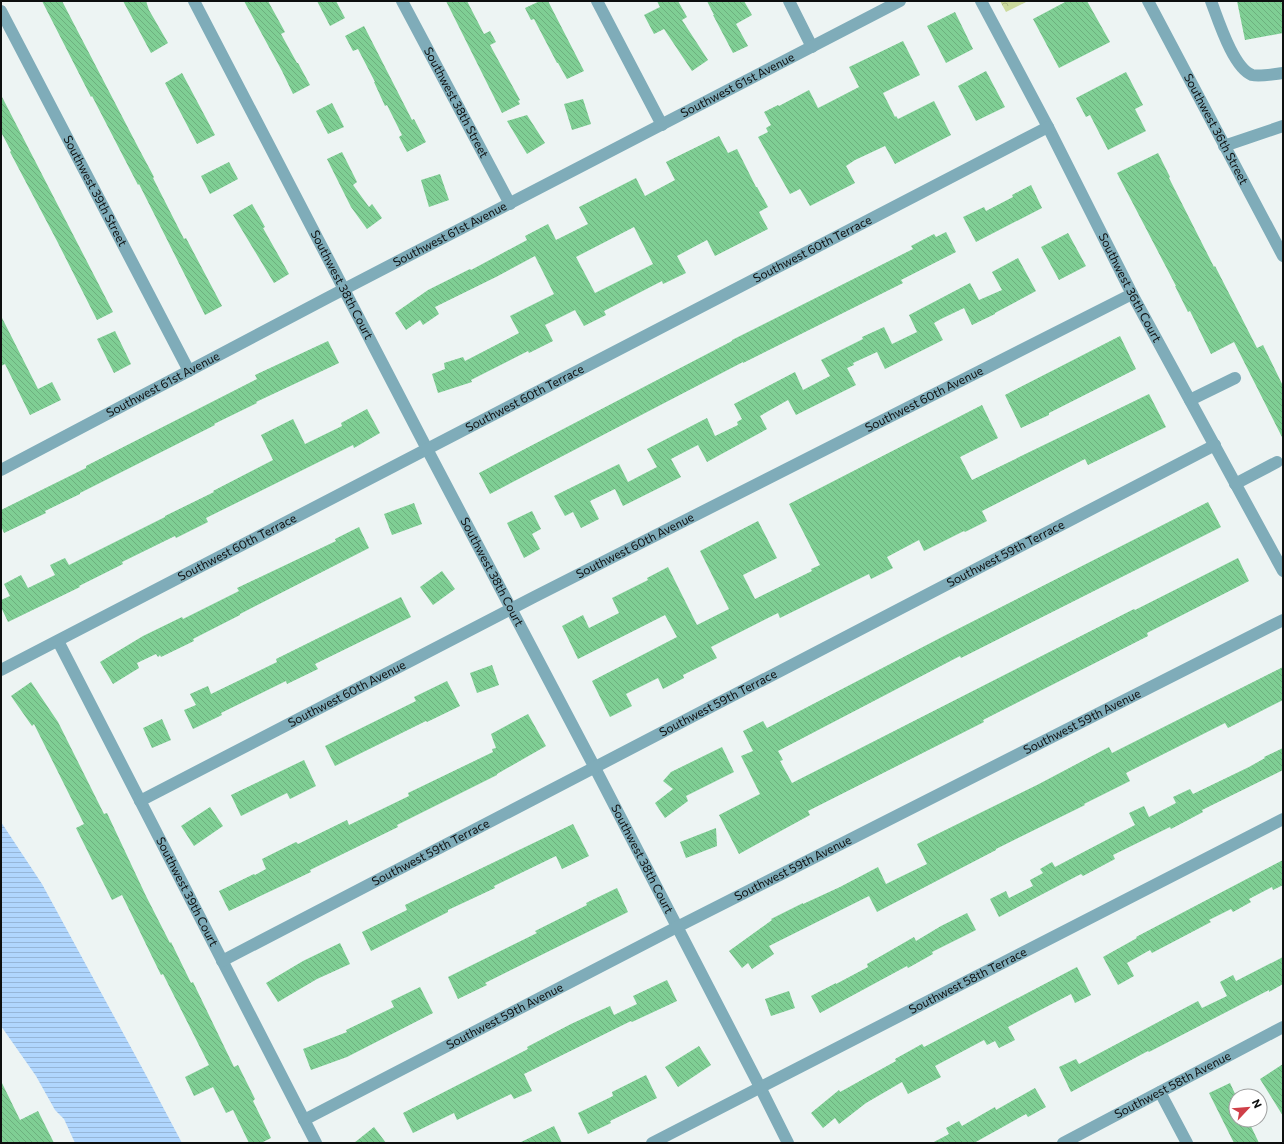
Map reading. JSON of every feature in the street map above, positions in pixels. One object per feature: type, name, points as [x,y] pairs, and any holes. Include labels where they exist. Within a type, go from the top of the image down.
[{"type":"street","name":"Southwest 38th Court","points":[[194,1],[595,768],[788,1143]]},
{"type":"street","name":"Southwest 38th Street","points":[[402,1],[510,204]]},
{"type":"street","points":[[597,1],[662,125]]},
{"type":"street","points":[[789,1],[812,47]]},
{"type":"street","name":"Southwest 61st Avenue","points":[[2,468],[900,1]]},
{"type":"street","name":"Southwest 36th Court","points":[[981,1],[1048,127],[1132,294],[1235,484],[1279,553],[1283,571]]},
{"type":"street","name":"Southwest 36th Street","points":[[1148,1],[1283,256]]},
{"type":"street","points":[[1211,1],[1231,51],[1243,69],[1253,75],[1273,75],[1283,73]]},
{"type":"street","name":"Southwest 39th Street","points":[[1,11],[189,371]]},
{"type":"street","points":[[1224,146],[1283,126]]},
{"type":"street","name":"Southwest 60th Terrace","points":[[1,670],[1048,127]]},
{"type":"street","name":"Southwest 60th Avenue","points":[[140,801],[511,609],[1132,294]]},
{"type":"street","points":[[1190,400],[1236,378]]},
{"type":"street","name":"Southwest 59th Terrace","points":[[222,961],[1215,445]]},
{"type":"street","points":[[1235,484],[1277,462]]},
{"type":"street","name":"Southwest 59th Avenue","points":[[304,1120],[677,927],[1283,620]]},
{"type":"street","name":"Southwest 39th Court","points":[[58,641],[316,1143]]},
{"type":"street","name":"Southwest 58th Terrace","points":[[652,1143],[1283,819]]},
{"type":"street","name":"Southwest 58th Avenue","points":[[1063,1143],[1283,1027]]},
{"type":"street","points":[[1160,1092],[1187,1143]]},
{"type":"green space","points":[[1000,1],[1028,1],[1006,12]]},
{"type":"water","points":[[1,822],[42,884],[182,1143],[75,1143],[64,1119],[55,1110],[36,1076],[1,1026]]},
{"type":"building","points":[[42,1],[62,1],[154,177],[153,178],[184,239],[186,238],[222,306],[205,315],[139,184],[138,185],[92,96],[91,97]]},
{"type":"building","points":[[123,1],[146,1],[149,10],[168,43],[151,53]]},
{"type":"building","points":[[244,1],[268,1],[285,32],[281,34],[310,85],[293,94]]},
{"type":"building","points":[[317,1],[336,1],[345,18],[330,26]]},
{"type":"building","points":[[446,1],[467,1],[484,34],[490,31],[496,42],[490,45],[520,100],[518,101],[520,104],[502,113]]},
{"type":"building","points":[[540,1],[548,1],[584,71],[567,79],[534,19],[531,20],[525,8]]},
{"type":"building","points":[[657,1],[678,1],[687,17],[682,20],[708,60],[692,71],[664,29],[654,34],[644,15],[660,7]]},
{"type":"building","points":[[707,1],[744,1],[752,15],[736,24],[748,46],[733,53]]},
{"type":"building","points":[[1067,1],[1087,1],[1110,42],[1059,68],[1033,19]]},
{"type":"building","points":[[1237,1],[1283,1],[1283,33],[1245,40]]},
{"type":"building","points":[[955,12],[973,49],[946,63],[927,26]]},
{"type":"building","points":[[364,26],[412,120],[414,119],[426,142],[407,152],[399,137],[402,135],[387,105],[385,106],[375,82],[358,49],[353,51],[345,36]]},
{"type":"building","points":[[903,41],[920,75],[883,93],[895,117],[896,116],[898,119],[934,101],[951,135],[895,164],[885,146],[855,160],[846,166],[855,183],[810,206],[800,189],[790,194],[758,137],[768,132],[766,128],[771,125],[764,112],[809,90],[818,108],[828,103],[859,87],[849,67]]},
{"type":"building","points":[[986,71],[1005,107],[976,121],[958,86]]},
{"type":"building","points":[[1126,72],[1143,105],[1135,109],[1146,131],[1108,150],[1090,115],[1086,117],[1076,98]]},
{"type":"building","points":[[182,73],[215,135],[197,144],[165,83]]},
{"type":"building","points":[[1,95],[113,312],[97,320],[1,132]]},
{"type":"building","points":[[583,99],[591,124],[572,130],[564,104]]},
{"type":"building","points":[[332,103],[344,127],[328,134],[316,111]]},
{"type":"building","points":[[527,115],[545,143],[527,154],[507,121]]},
{"type":"building","points":[[719,136],[728,153],[737,149],[768,207],[759,212],[768,229],[715,256],[707,240],[677,256],[686,273],[663,284],[662,281],[604,311],[606,315],[584,326],[575,310],[545,325],[553,341],[529,353],[528,351],[471,380],[472,382],[438,393],[432,374],[445,369],[444,363],[463,357],[465,361],[519,333],[510,316],[554,294],[535,256],[435,307],[439,314],[423,325],[420,320],[406,330],[395,313],[428,290],[470,269],[471,270],[527,240],[525,236],[548,224],[556,240],[588,224],[579,207],[636,178],[645,196],[675,180],[666,162]],"holes":[[[634,227],[653,264],[595,293],[576,257]]]},
{"type":"building","points":[[342,152],[357,182],[353,185],[369,207],[372,204],[382,218],[367,229],[351,207],[327,159]]},
{"type":"building","points":[[1158,153],[1214,267],[1215,266],[1257,348],[1263,345],[1283,386],[1283,439],[1234,342],[1211,354],[1117,173]]},
{"type":"building","points":[[229,162],[238,179],[210,194],[201,176]]},
{"type":"building","points":[[440,174],[449,200],[429,207],[421,180]]},
{"type":"building","points":[[1031,185],[1042,208],[976,242],[963,217],[984,207],[986,211],[1013,197],[1012,195]]},
{"type":"building","points":[[252,204],[265,227],[263,228],[289,274],[274,283],[233,215]]},
{"type":"building","points":[[946,232],[956,252],[901,280],[903,283],[743,362],[490,494],[479,473],[732,340],[913,249],[911,246],[934,234],[936,237]]},
{"type":"building","points":[[1068,233],[1086,266],[1059,280],[1041,247]]},
{"type":"building","points":[[1018,258],[1036,291],[972,325],[964,308],[941,319],[934,323],[943,340],[885,369],[877,352],[853,363],[854,365],[847,368],[856,385],[796,415],[788,400],[760,416],[767,429],[707,462],[698,445],[671,459],[681,477],[623,506],[615,489],[590,501],[599,519],[581,528],[573,512],[565,516],[554,496],[619,464],[628,482],[657,467],[647,449],[707,418],[715,436],[738,425],[737,422],[742,419],[734,404],[795,372],[803,390],[830,376],[821,360],[863,339],[862,337],[884,327],[892,344],[917,332],[909,315],[970,283],[979,300],[1002,290],[992,272]]},
{"type":"building","points":[[1,316],[38,389],[52,382],[61,400],[30,415],[5,364],[1,366]]},
{"type":"building","points":[[115,331],[131,364],[114,373],[97,339]]},
{"type":"building","points":[[1120,336],[1136,369],[1049,413],[1049,415],[1021,428],[1005,395]]},
{"type":"building","points":[[328,341],[339,363],[256,402],[257,403],[214,424],[215,425],[45,511],[46,513],[4,533],[1,526],[1,510],[86,468],[86,466],[257,379],[255,375]]},
{"type":"building","points":[[1149,394],[1166,427],[1088,465],[1085,459],[982,511],[987,521],[924,551],[919,540],[887,557],[893,568],[871,579],[869,574],[780,618],[778,613],[711,647],[717,658],[683,675],[684,678],[663,689],[658,678],[626,694],[632,706],[610,717],[592,681],[677,637],[665,615],[578,659],[562,626],[583,615],[589,628],[619,613],[612,598],[648,580],[647,578],[668,567],[697,625],[729,609],[700,551],[758,521],[777,558],[743,575],[755,599],[812,571],[811,569],[820,565],[789,504],[982,405],[998,438],[960,457],[972,480]]},
{"type":"building","points":[[367,409],[380,433],[354,448],[353,445],[206,518],[208,522],[176,538],[175,536],[122,562],[123,564],[79,586],[80,587],[8,622],[1,607],[1,600],[10,596],[4,584],[21,575],[28,588],[55,575],[50,565],[65,558],[69,565],[214,492],[213,491],[273,460],[261,435],[293,419],[305,444],[342,426],[341,423]]},
{"type":"building","points":[[1208,502],[1221,527],[961,658],[960,656],[778,751],[783,760],[780,761],[792,783],[1134,609],[1135,610],[1238,558],[1249,581],[1147,633],[1148,636],[983,720],[984,722],[808,811],[810,815],[739,854],[719,815],[760,794],[741,756],[753,751],[743,731],[763,721],[767,728]]},
{"type":"building","points":[[414,503],[422,524],[392,535],[384,514]]},
{"type":"building","points":[[532,511],[541,529],[532,534],[540,549],[524,558],[507,523]]},
{"type":"building","points":[[359,527],[369,548],[240,614],[193,639],[194,641],[161,657],[160,655],[158,657],[156,654],[137,663],[139,668],[113,684],[100,662],[143,636],[182,617],[183,619],[239,591],[237,588],[336,541],[335,539]]},
{"type":"building","points":[[442,571],[455,589],[433,605],[420,587]]},
{"type":"building","points":[[401,597],[411,617],[315,664],[318,669],[287,684],[286,681],[221,713],[222,715],[193,729],[184,710],[196,705],[190,694],[208,686],[211,694],[277,662],[276,659]]},
{"type":"building","points":[[492,665],[499,685],[477,693],[470,673]]},
{"type":"building","points":[[1283,667],[1283,700],[1228,728],[1225,723],[1126,773],[1130,781],[996,849],[877,912],[869,896],[769,946],[774,954],[752,969],[748,963],[742,968],[729,951],[772,920],[771,919],[840,887],[878,867],[886,884],[927,864],[917,844],[1037,785],[1109,747],[1112,753]]},
{"type":"building","points":[[447,681],[460,706],[335,766],[325,746],[416,701],[414,697]]},
{"type":"building","points":[[31,682],[58,722],[104,814],[107,813],[146,896],[191,983],[193,982],[234,1067],[238,1065],[255,1099],[253,1101],[271,1138],[261,1143],[249,1143],[233,1110],[226,1113],[213,1087],[194,1096],[185,1077],[209,1065],[163,974],[161,975],[122,895],[112,900],[76,828],[84,824],[34,724],[32,726],[11,696]]},
{"type":"building","points":[[528,714],[546,746],[497,775],[397,825],[398,827],[310,870],[311,872],[229,911],[219,891],[266,869],[262,859],[296,842],[298,844],[347,820],[349,825],[409,796],[408,793],[493,752],[492,749],[496,748],[491,734]]},
{"type":"building","points":[[162,719],[171,740],[152,748],[143,728]]},
{"type":"building","points":[[722,747],[734,772],[686,796],[688,801],[665,818],[655,803],[673,789],[663,781],[671,772]]},
{"type":"building","points":[[1283,748],[1283,770],[1202,810],[1203,812],[1171,829],[1170,827],[1113,855],[1115,859],[1083,876],[1081,874],[999,917],[990,899],[1006,891],[1009,898],[1033,886],[1030,880],[1043,873],[1040,869],[1052,862],[1055,867],[1135,825],[1129,813],[1144,806],[1149,817],[1176,803],[1173,797],[1190,789],[1193,794],[1249,767],[1265,758],[1264,757]]},
{"type":"building","points":[[304,760],[316,786],[290,799],[287,793],[241,816],[231,795]]},
{"type":"building","points":[[210,807],[223,826],[194,846],[181,826]]},
{"type":"building","points":[[573,824],[589,856],[562,869],[556,856],[494,886],[495,888],[448,910],[448,912],[371,951],[362,932],[407,910],[405,905]]},
{"type":"building","points":[[716,828],[717,846],[686,858],[680,842]]},
{"type":"building","points":[[1283,860],[1283,885],[1273,890],[1272,887],[1249,899],[1251,902],[1233,912],[1231,909],[1209,920],[1211,922],[1152,953],[1150,950],[1127,963],[1134,976],[1118,985],[1103,957],[1137,938],[1136,937]]},
{"type":"building","points":[[617,888],[628,912],[485,983],[487,985],[458,999],[448,977],[537,933],[535,931]]},
{"type":"building","points":[[967,913],[976,930],[932,952],[933,954],[908,968],[907,966],[820,1013],[811,996],[868,967],[867,964],[914,937],[916,941]]},
{"type":"building","points":[[340,943],[350,964],[317,979],[278,1002],[266,983],[303,961]]},
{"type":"building","points":[[1283,957],[1283,984],[1149,1052],[1148,1051],[1071,1092],[1059,1067],[1076,1059],[1079,1064],[1198,1001],[1202,1008],[1227,996],[1220,982],[1233,975],[1236,981]]},
{"type":"building","points":[[1077,967],[1091,995],[1075,1003],[1071,994],[1008,1027],[1015,1040],[999,1048],[995,1041],[987,1045],[984,1040],[935,1066],[941,1077],[908,1094],[902,1082],[866,1103],[839,1124],[835,1118],[823,1128],[811,1113],[839,1090],[840,1092],[896,1061],[895,1059],[922,1044],[924,1047]]},
{"type":"building","points":[[667,980],[677,1001],[632,1022],[631,1021],[524,1074],[532,1091],[514,1099],[511,1094],[457,1120],[454,1113],[413,1133],[403,1113],[528,1049],[527,1047],[571,1024],[610,1006],[614,1015],[637,1004],[633,996]]},
{"type":"building","points":[[420,987],[433,1013],[347,1057],[311,1070],[303,1049],[347,1032],[346,1030],[394,1007],[391,1001]]},
{"type":"building","points":[[789,991],[795,1008],[771,1016],[765,999]]},
{"type":"building","points":[[699,1046],[711,1065],[678,1087],[665,1067]]},
{"type":"building","points":[[1283,1064],[1283,1116],[1268,1092],[1268,1088],[1266,1088],[1260,1079]]},
{"type":"building","points":[[646,1075],[657,1098],[610,1121],[611,1123],[588,1134],[578,1113],[613,1096],[612,1092]]},
{"type":"building","points":[[1,1081],[20,1120],[38,1111],[54,1143],[1,1143]]},
{"type":"building","points":[[1230,1083],[1232,1088],[1228,1088],[1228,1128],[1252,1128],[1259,1143],[1234,1143],[1209,1093]]},
{"type":"building","points":[[1035,1088],[1046,1107],[1028,1117],[1026,1114],[974,1143],[932,1143],[949,1134],[946,1128],[959,1121],[962,1126],[995,1107],[996,1110]]},
{"type":"building","points":[[554,1126],[562,1143],[519,1143]]},
{"type":"building","points":[[374,1127],[386,1143],[354,1143]]}]
